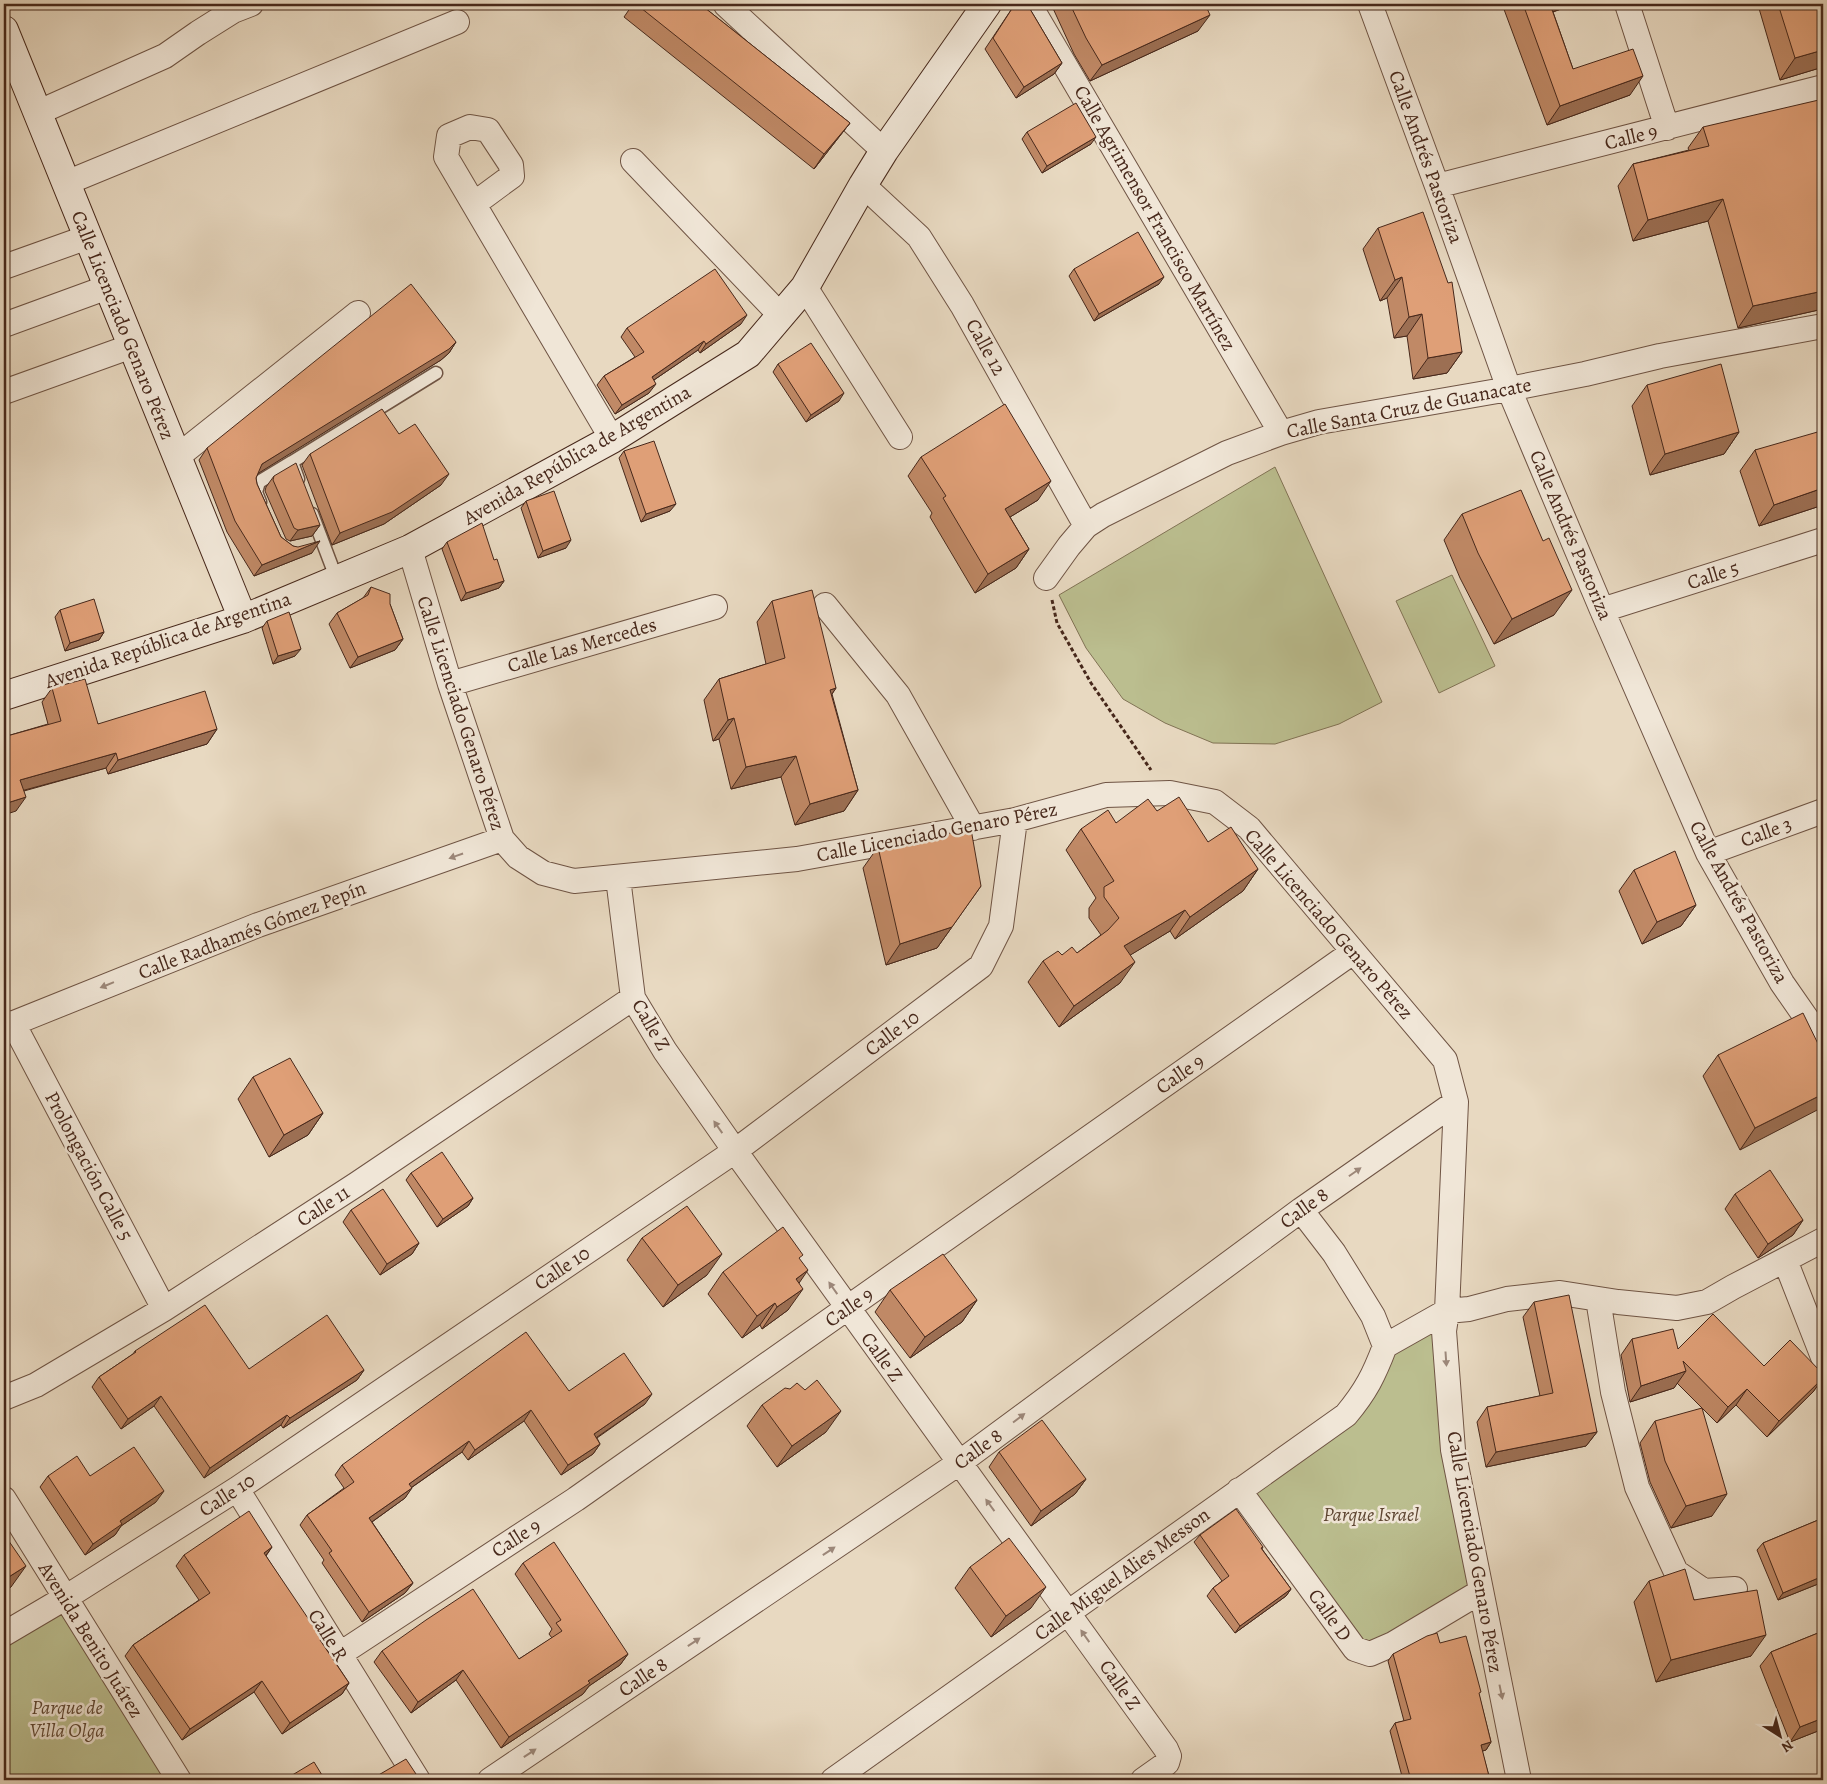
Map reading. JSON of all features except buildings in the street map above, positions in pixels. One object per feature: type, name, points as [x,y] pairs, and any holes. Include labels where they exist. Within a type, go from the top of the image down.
[{"type":"main road","name":"Avenida República de Argentina","points":[[4,696],[243,619],[410,549],[612,439],[748,354],[805,287],[884,151],[987,4]]},
{"type":"main road","name":"Calle Licenciado Genaro Pérez","points":[[4,30],[243,619]]},
{"type":"street","points":[[37,114],[165,56],[226,16],[252,4]]},
{"type":"street","name":"Calle Agrimensor Francisco Martínez","points":[[1029,4],[1280,433]]},
{"type":"street","name":"Calle Andrés Pastoriza","points":[[1370,4],[1509,389],[1602,610],[1708,853],[1782,983],[1823,1042]]},
{"type":"street","points":[[1627,4],[1667,128]]},
{"type":"street","points":[[726,5],[884,151]]},
{"type":"street","points":[[66,183],[457,22]]},
{"type":"street","name":"Calle 9","points":[[1437,186],[1823,87]]},
{"type":"street","points":[[633,161],[781,316]]},
{"type":"street","name":"Calle 12","points":[[863,186],[919,237],[962,305],[1086,526]]},
{"type":"street","points":[[474,204],[612,439]]},
{"type":"street","points":[[4,266],[88,237]]},
{"type":"street","points":[[4,325],[108,287]]},
{"type":"street","points":[[805,287],[900,438]]},
{"type":"street","points":[[177,458],[358,312]]},
{"type":"street","name":"Calle Santa Cruz de Guanacate","points":[[1046,578],[1086,526],[1103,515],[1226,454],[1280,433],[1318,422],[1509,389],[1585,374],[1660,356],[1823,326]]},
{"type":"street","points":[[4,392],[132,346]]},
{"type":"street","name":"Calle 5","points":[[1602,610],[1823,540]]},
{"type":"street","name":"Calle Licenciado Genaro Pérez","points":[[410,549],[450,684],[502,839],[518,857],[543,873],[574,881],[797,859],[1015,820],[1106,795],[1170,793],[1215,802],[1249,828],[1445,1060],[1456,1102],[1447,1310],[1444,1331],[1453,1450],[1519,1780]]},
{"type":"street","points":[[825,605],[898,696],[973,828]]},
{"type":"street","name":"Calle Las Mercedes","points":[[450,684],[715,607]]},
{"type":"street","name":"Calle 3","points":[[1708,853],[1823,811]]},
{"type":"street","name":"Calle 10","points":[[4,1634],[65,1598],[237,1489],[735,1151],[981,966],[1001,926],[1015,820]]},
{"type":"street","name":"Calle Radhamés Gómez Pepín","points":[[8,1025],[258,925],[502,839]]},
{"type":"street","name":"Calle Z","points":[[618,878],[633,998],[665,1051],[735,1151],[1166,1749],[1169,1756],[1167,1763],[1143,1780]]},
{"type":"street","name":"Calle 9","points":[[340,1654],[576,1499],[1353,952]]},
{"type":"street","name":"Calle 11","points":[[4,1398],[36,1385],[164,1310],[357,1184],[633,998]]},
{"type":"street","name":"Prolongación Calle 5","points":[[8,1025],[164,1310]]},
{"type":"street","name":"Calle 8","points":[[490,1780],[960,1463],[1301,1210],[1456,1102]]},
{"type":"street","points":[[1301,1210],[1334,1253],[1373,1316],[1385,1346],[1447,1310],[1469,1309],[1507,1299],[1560,1293],[1677,1308],[1708,1302],[1823,1240]]},
{"type":"street","points":[[1785,1260],[1823,1357]]},
{"type":"street","points":[[1598,1299],[1613,1392],[1637,1487],[1676,1572],[1704,1591],[1735,1588]]},
{"type":"street","name":"Calle Miguel Alies Messon","points":[[833,1780],[1346,1414],[1363,1395],[1375,1374],[1385,1346]]},
{"type":"street","name":"Calle R","points":[[237,1489],[418,1780]]},
{"type":"street","name":"Calle D","points":[[1239,1490],[1355,1648],[1370,1654],[1393,1644],[1480,1592]]},
{"type":"street","name":"Avenida Benito Juárez","points":[[4,1499],[179,1780]]},
{"type":"lane","points":[[264,510],[256,492],[259,482],[436,373]]},
{"type":"lane","points":[[292,462],[302,488]]},
{"type":"lane","points":[[309,506],[318,543],[336,580]]},
{"type":"path","points":[[1046,578],[1057,622],[1091,683],[1145,762],[1170,793]]},
{"type":"green space","points":[[1275,467],[1382,702],[1339,724],[1275,744],[1213,743],[1165,723],[1123,699],[1086,648],[1059,595]]},
{"type":"green space","points":[[1452,575],[1495,666],[1439,693],[1396,601]]},
{"type":"green space","name":"Parque Israel","points":[[1447,1311],[1480,1592],[1370,1654],[1239,1490],[1346,1415],[1385,1346]]},
{"type":"green space","name":"Parque de Villa Olga","points":[[65,1598],[179,1780],[4,1780],[4,1634]]}]
